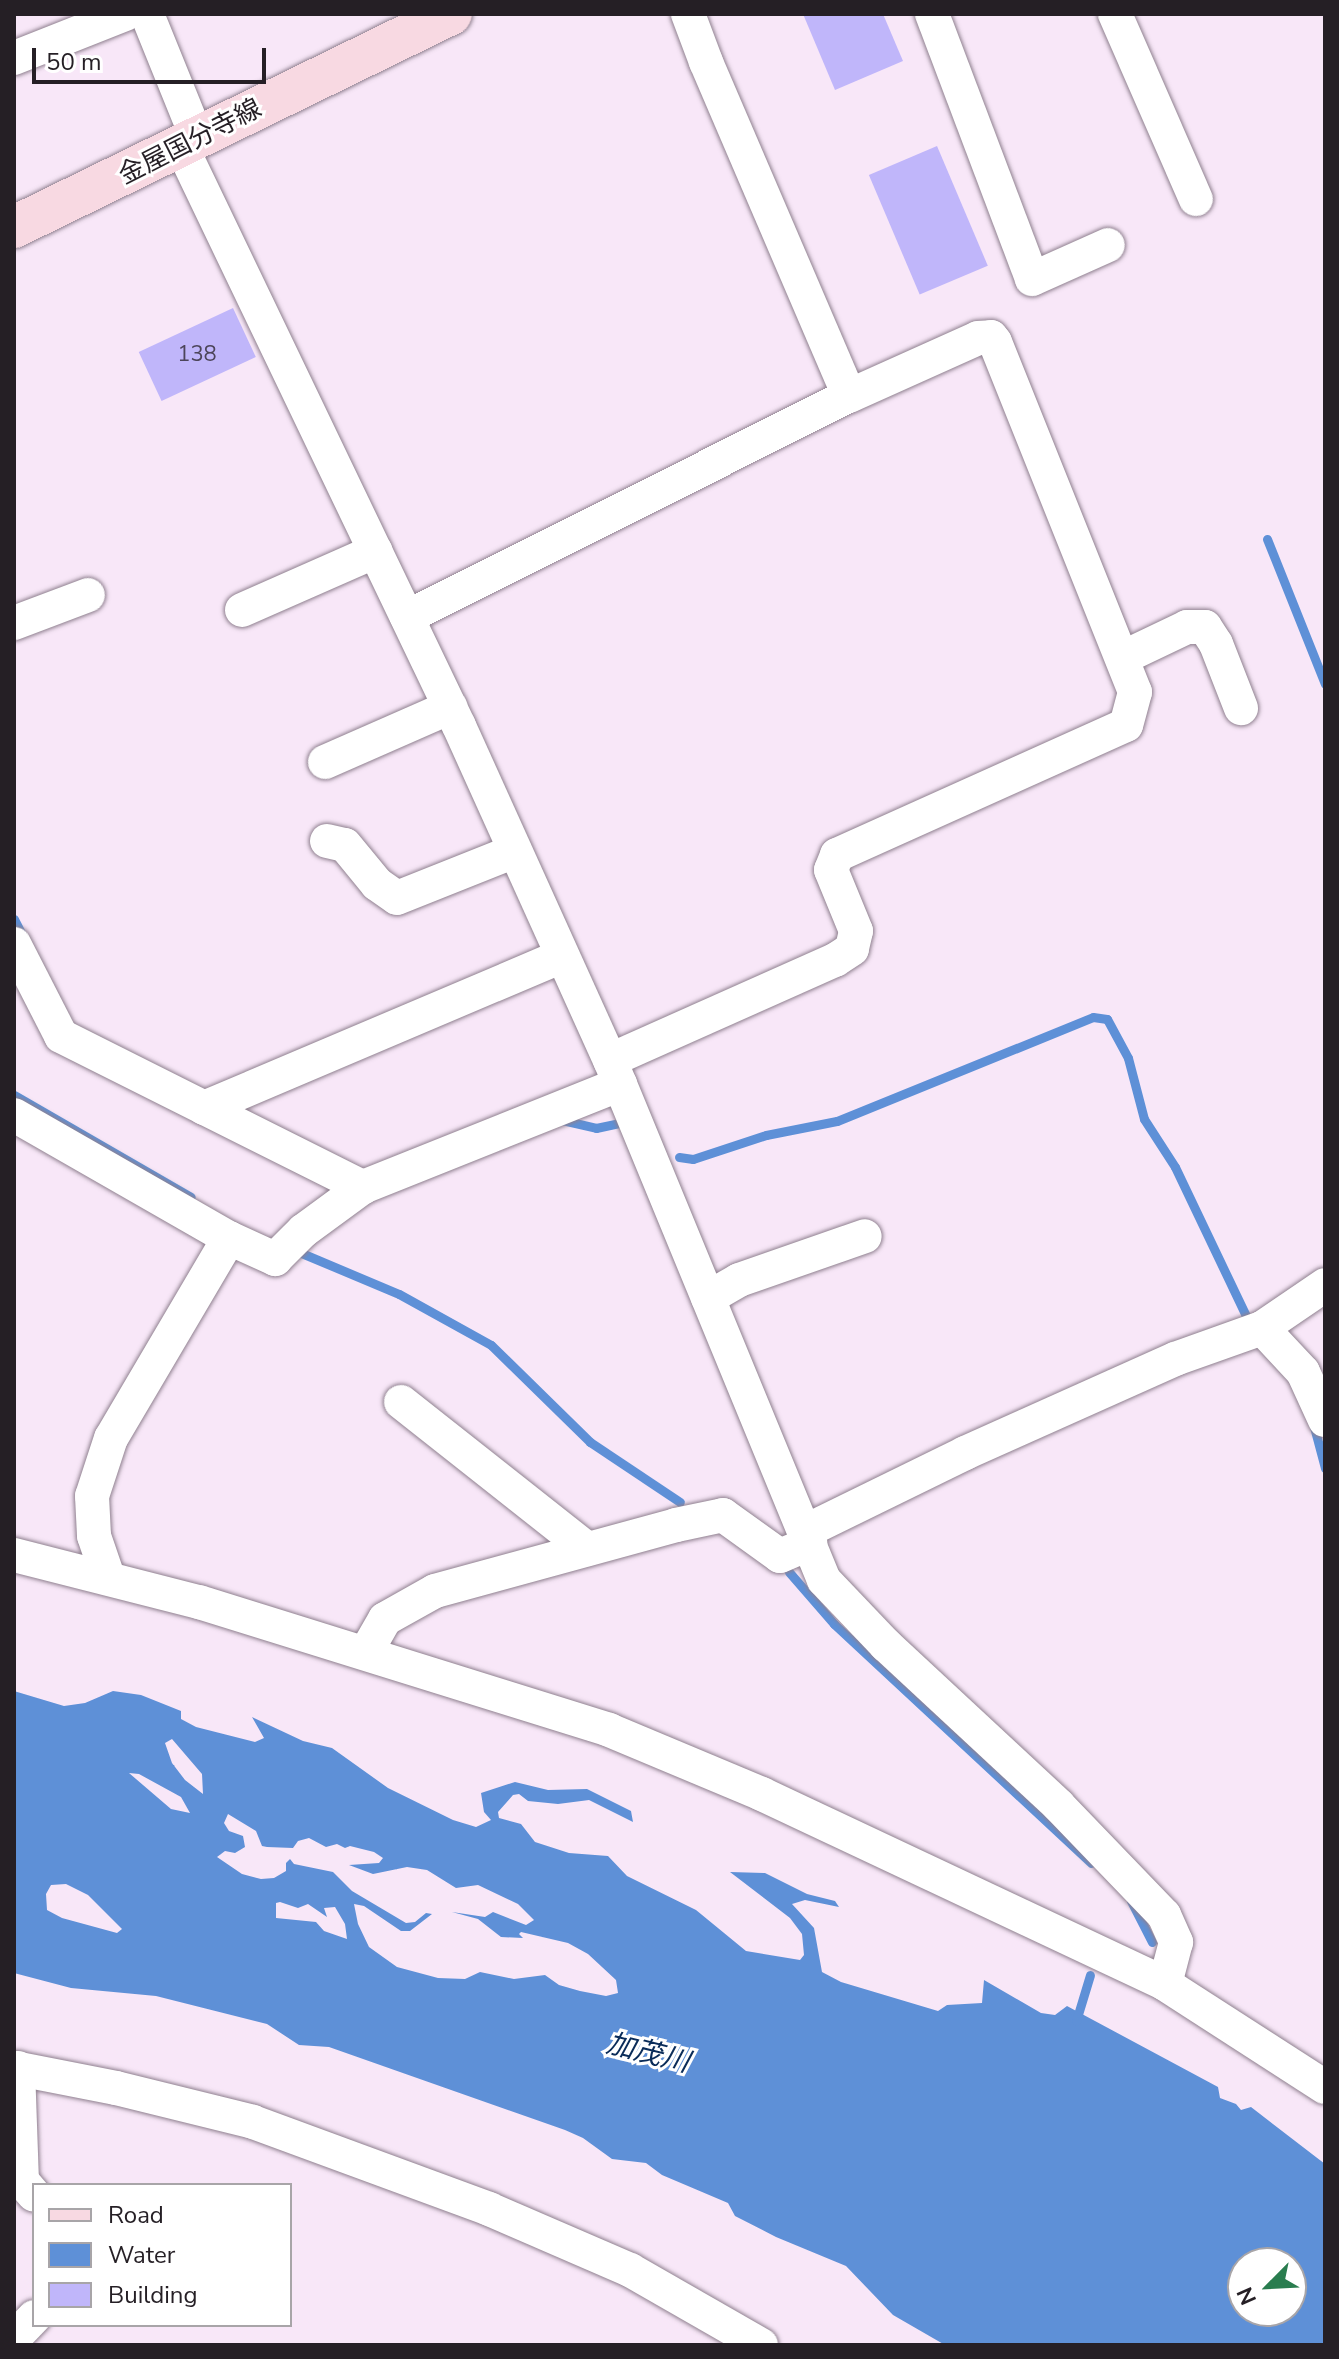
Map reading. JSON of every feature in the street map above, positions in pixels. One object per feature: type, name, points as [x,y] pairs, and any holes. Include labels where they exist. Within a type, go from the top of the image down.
[{"type":"main road","name":"金屋国分寺線","points":[[14,227],[76,200],[451,14]]},
{"type":"street","points":[[14,58],[125,14]]},
{"type":"street","points":[[147,14],[189,142],[615,1072],[824,1580],[886,1645],[1058,1805],[1164,1915],[1176,1942],[1165,1984]]},
{"type":"street","points":[[688,14],[849,396]]},
{"type":"street","points":[[932,14],[1032,279],[1108,245]]},
{"type":"street","points":[[1115,14],[1196,199]]},
{"type":"street","points":[[14,1115],[229,1238],[275,1259],[303,1231],[363,1187],[615,1072],[845,955],[856,943],[856,935],[832,876],[834,858],[1126,725],[1135,692],[991,337],[978,338],[849,396],[407,617]]},
{"type":"street","points":[[242,610],[376,551]]},
{"type":"street","points":[[14,623],[88,595]]},
{"type":"street","points":[[1122,658],[1187,627],[1205,627],[1216,644],[1241,708]]},
{"type":"street","points":[[325,762],[450,707]]},
{"type":"street","points":[[327,841],[350,849],[387,893],[397,898],[515,851]]},
{"type":"street","points":[[14,944],[61,1036],[363,1187]]},
{"type":"street","points":[[204,1108],[562,956]]},
{"type":"street","points":[[708,1298],[739,1280],[865,1236]]},
{"type":"street","points":[[108,1577],[94,1536],[92,1496],[111,1438],[229,1238]]},
{"type":"street","points":[[366,1652],[385,1619],[435,1591],[723,1515],[780,1556],[808,1537],[965,1453],[1119,1384],[1262,1328],[1325,1285]]},
{"type":"street","points":[[1262,1328],[1303,1372],[1325,1420]]},
{"type":"street","points":[[401,1402],[587,1549]]},
{"type":"street","points":[[14,1555],[108,1577],[366,1652],[637,1742],[762,1794],[1165,1984],[1325,2087]]},
{"type":"street","points":[[32,2193],[22,2181],[16,2068],[132,2091],[253,2122],[489,2209],[630,2270],[718,2336],[761,2345]]},
{"type":"water","name":"加茂川","points":[[14,1691],[64,1706],[85,1703],[113,1691],[141,1695],[181,1711],[181,1719],[196,1727],[255,1742],[264,1738],[252,1717],[303,1741],[332,1748],[388,1788],[453,1820],[476,1827],[491,1820],[484,1812],[481,1793],[515,1782],[548,1790],[587,1789],[631,1811],[633,1822],[589,1800],[558,1804],[528,1801],[519,1794],[513,1795],[498,1812],[499,1818],[521,1824],[535,1842],[569,1853],[608,1856],[627,1876],[696,1910],[746,1951],[800,1960],[804,1955],[802,1934],[790,1918],[730,1872],[765,1873],[807,1894],[835,1901],[839,1907],[805,1900],[792,1904],[814,1928],[822,1972],[841,1982],[938,2011],[947,2005],[982,2003],[984,1980],[1041,2013],[1055,2015],[1067,2006],[1218,2087],[1220,2098],[1236,2104],[1241,2110],[1251,2107],[1325,2164],[1325,2345],[945,2345],[893,2315],[846,2266],[735,2216],[728,2203],[662,2175],[646,2163],[612,2159],[583,2138],[565,2130],[329,2047],[299,2045],[267,2024],[156,1996],[71,1988],[14,1973]],"holes":[[[172,1739],[202,1774],[203,1794],[185,1780],[172,1763],[165,1743]],[[129,1773],[139,1774],[181,1797],[190,1813],[171,1809]],[[228,1814],[256,1831],[262,1846],[267,1847],[293,1848],[298,1841],[309,1838],[326,1847],[337,1844],[374,1852],[383,1858],[379,1863],[349,1865],[373,1874],[407,1867],[427,1870],[456,1888],[478,1885],[518,1904],[534,1920],[526,1925],[493,1912],[485,1917],[452,1912],[478,1919],[501,1937],[523,1938],[519,1934],[521,1932],[568,1943],[588,1954],[616,1980],[618,1993],[606,1996],[580,1991],[559,1985],[545,1975],[514,1979],[480,1972],[465,1979],[438,1978],[397,1967],[369,1947],[358,1924],[354,1904],[364,1906],[401,1931],[410,1931],[432,1914],[426,1913],[415,1922],[406,1923],[352,1891],[333,1872],[294,1864],[290,1859],[286,1863],[286,1871],[274,1878],[261,1879],[242,1874],[217,1857],[225,1851],[235,1853],[245,1847],[243,1836],[229,1831],[224,1823]],[[66,1884],[88,1895],[122,1929],[117,1933],[62,1918],[47,1910],[46,1894],[51,1885]],[[276,1903],[298,1908],[308,1904],[327,1917],[324,1908],[335,1907],[345,1924],[347,1939],[324,1931],[316,1922],[276,1918]]]},
{"type":"building","points":[[803,14],[883,14],[903,61],[835,90]]},
{"type":"building","points":[[937,146],[988,266],[920,295],[869,175]]},
{"type":"building","points":[[233,308],[256,357],[162,401],[139,352]]},
{"type":"waterway","points":[[1267,539],[1325,684]]},
{"type":"waterway","points":[[14,919],[23,937]]},
{"type":"waterway","points":[[679,1157],[693,1159],[766,1135],[837,1121],[1093,1017],[1107,1019],[1128,1058],[1144,1119],[1175,1167],[1249,1322]]},
{"type":"waterway","points":[[14,1095],[191,1197]]},
{"type":"waterway","points":[[562,1120],[596,1128],[628,1121]]},
{"type":"waterway","points":[[299,1252],[399,1294],[491,1345],[590,1442],[680,1502]]},
{"type":"waterway","points":[[1313,1423],[1325,1468]]},
{"type":"waterway","points":[[789,1572],[834,1624],[1091,1863]]},
{"type":"waterway","points":[[1131,1901],[1152,1942]]},
{"type":"waterway","points":[[1076,2021],[1090,1975]]}]
